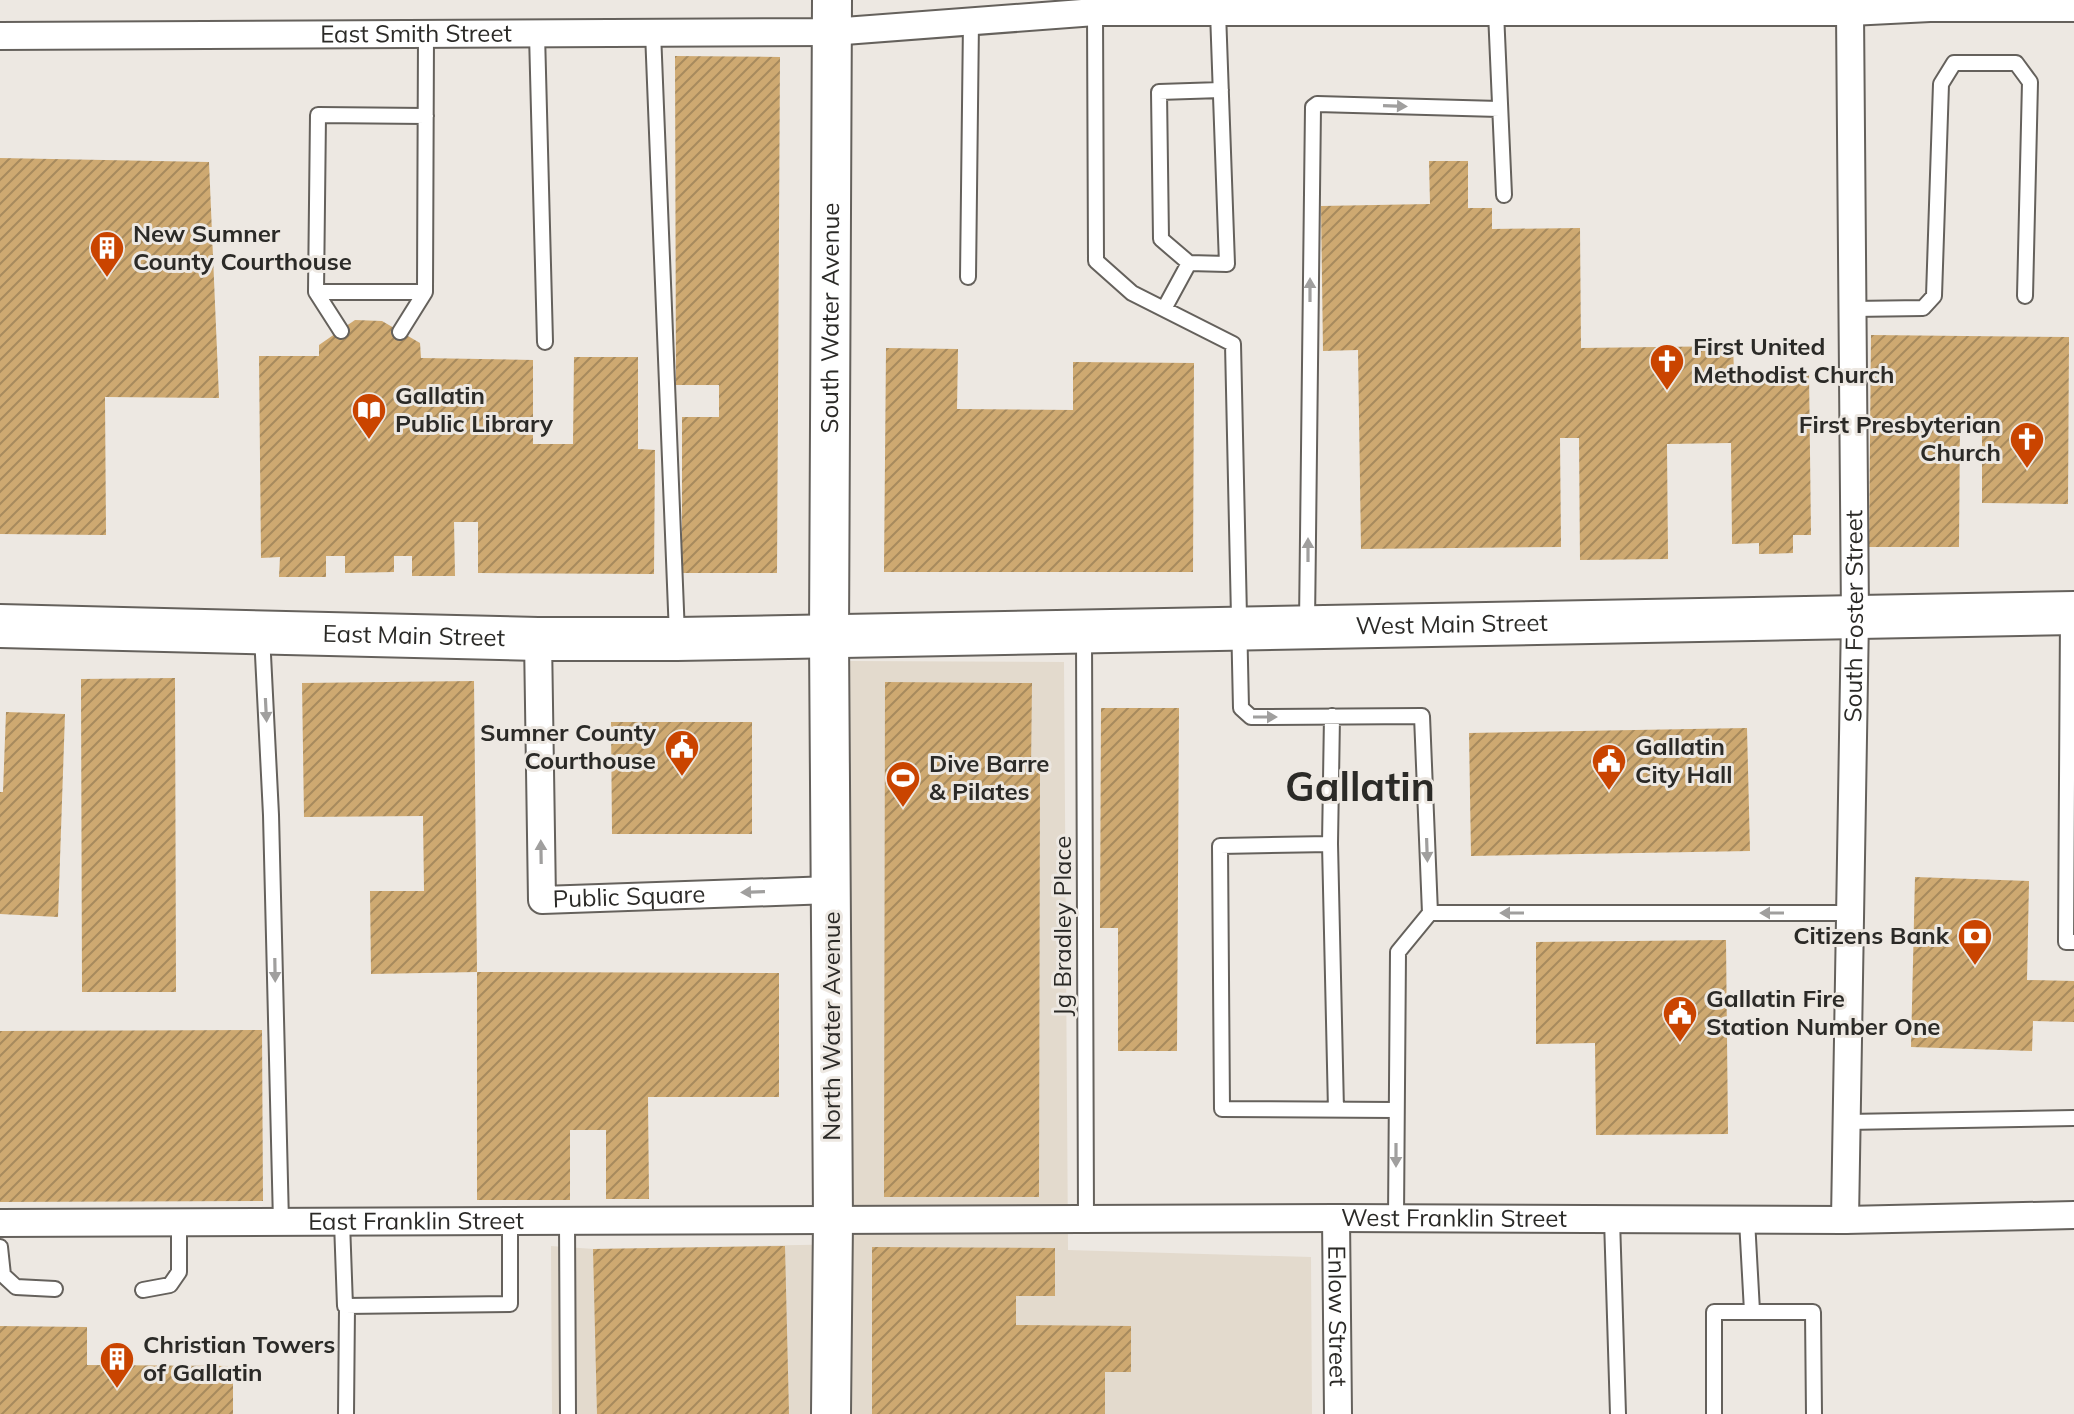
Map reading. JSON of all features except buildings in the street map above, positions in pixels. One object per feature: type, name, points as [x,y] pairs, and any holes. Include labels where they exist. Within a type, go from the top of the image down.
[{"type":"main road","name":"South Water Avenue","points":[[829,637],[832,16]]},
{"type":"main road","name":"West Main Street","points":[[829,637],[2071,613]]},
{"type":"main road","name":"East Main Street","points":[[0,626],[538,639],[829,637]]},
{"type":"main road","name":"North Water Avenue","points":[[829,637],[833,1221],[831,1414]]},
{"type":"street","name":"East Smith Street","points":[[0,36],[653,32],[832,16],[971,21],[1095,12],[1496,12],[1584,6],[1850,12],[1930,4],[2074,8]]},
{"type":"street","name":"South Foster Street","points":[[1845,1220],[1855,617],[1850,12]]},
{"type":"street","name":"Public Square","points":[[538,639],[542,900],[831,890]]},
{"type":"street","name":"West Franklin Street","points":[[833,1221],[1336,1218],[1845,1220],[2074,1215]]},
{"type":"street","name":"Enlow Street","points":[[1336,1218],[1338,1414]]},
{"type":"street","name":"East Franklin Street","points":[[0,1223],[833,1221]]},
{"type":"lane","points":[[1095,12],[1096,261],[1132,293],[1233,344],[1241,708],[1251,717],[1422,716],[1430,913],[1398,952],[1396,1218]]},
{"type":"lane","points":[[1218,12],[1221,90],[1227,264],[1189,263],[1161,239],[1159,92],[1221,90]]},
{"type":"lane","points":[[1496,12],[1504,195]]},
{"type":"lane","points":[[968,277],[971,21]]},
{"type":"lane","points":[[653,32],[677,639]]},
{"type":"lane","points":[[400,332],[425,292],[426,34]]},
{"type":"lane","points":[[537,34],[545,342]]},
{"type":"lane","points":[[1852,309],[1923,308],[1934,296],[1941,84],[1954,63],[2016,63],[2030,82],[2025,296]]},
{"type":"lane","points":[[1307,628],[1313,107],[1317,104],[1499,109]]},
{"type":"lane","points":[[341,331],[316,292],[318,115],[426,116]]},
{"type":"lane","points":[[1164,309],[1189,263]]},
{"type":"lane","points":[[316,292],[425,292]]},
{"type":"lane","points":[[2071,613],[2066,942],[2074,942]]},
{"type":"lane","name":"Jg Bradley Place","points":[[1084,632],[1086,1219]]},
{"type":"lane","points":[[262,633],[271,815],[281,1222]]},
{"type":"lane","points":[[1332,716],[1330,844],[1336,1110]]},
{"type":"lane","points":[[1330,844],[1220,846],[1222,1109],[1396,1110]]},
{"type":"lane","points":[[1430,913],[1850,913]]},
{"type":"lane","points":[[1847,1122],[2074,1118]]},
{"type":"lane","points":[[1612,1219],[1618,1414]]},
{"type":"lane","points":[[1747,1220],[1752,1311]]},
{"type":"lane","points":[[347,1306],[510,1304],[510,1221]]},
{"type":"lane","points":[[342,1222],[347,1306],[346,1414]]},
{"type":"lane","points":[[567,1222],[568,1414]]},
{"type":"lane","points":[[143,1290],[170,1285],[179,1272],[179,1223]]},
{"type":"lane","points":[[0,1247],[3,1275],[16,1287],[55,1289]]},
{"type":"lane","points":[[1714,1414],[1714,1312],[1752,1311],[1813,1312],[1814,1414]]},
{"type":"shaded area","points":[[848,661],[1064,662],[1068,1250],[1311,1257],[1312,1414],[552,1414],[551,1246],[594,1249],[850,1244]]},
{"type":"place","name":"New Sumner County Courthouse","points":[[107,279]]},
{"type":"place","name":"First United Methodist Church","points":[[1667,392]]},
{"type":"place","name":"Gallatin Public Library","points":[[369,441]]},
{"type":"place","name":"First Presbyterian Church","points":[[2027,470]]},
{"type":"place","name":"Sumner County Courthouse","points":[[682,778]]},
{"type":"place","name":"Gallatin City Hall","points":[[1609,792]]},
{"type":"place","name":"Dive Barre & Pilates","points":[[903,809]]},
{"type":"place","name":"Citizens Bank","points":[[1975,967]]},
{"type":"place","name":"Gallatin Fire Station Number One","points":[[1680,1044]]},
{"type":"place","name":"Christian Towers of Gallatin","points":[[117,1390]]},
{"type":"district","name":"Gallatin","points":[[1360,787]]}]
